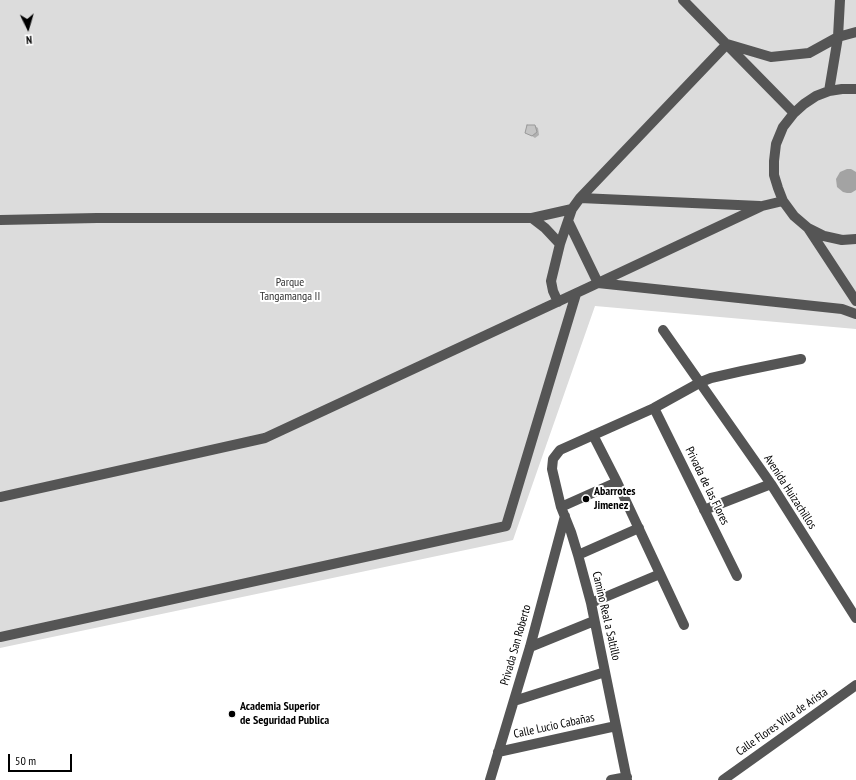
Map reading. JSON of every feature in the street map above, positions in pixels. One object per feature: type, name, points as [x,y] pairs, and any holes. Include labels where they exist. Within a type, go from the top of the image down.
[{"type":"street","points":[[683,0],[794,113]]},
{"type":"street","points":[[829,91],[838,37],[840,0]]},
{"type":"street","points":[[727,44],[771,57],[809,53],[838,37],[856,32]]},
{"type":"street","points":[[558,302],[553,291],[552,280],[560,244],[572,209],[580,198],[727,44]]},
{"type":"street","points":[[856,89],[829,91],[816,96],[804,104],[794,113],[783,127],[776,144],[774,161],[774,175],[778,188],[783,201],[794,216],[808,228],[824,236],[842,240],[856,239]]},
{"type":"street","points":[[580,198],[762,206]]},
{"type":"street","points":[[0,497],[264,438],[576,294],[762,206],[783,201]]},
{"type":"street","points":[[0,220],[98,218],[532,218],[572,209]]},
{"type":"street","points":[[532,218],[545,228],[560,244]]},
{"type":"street","points":[[568,221],[598,283]]},
{"type":"street","points":[[808,228],[856,301]]},
{"type":"street","points":[[598,283],[842,309],[856,314]]},
{"type":"street","points":[[0,637],[506,526],[576,294]]},
{"type":"street","name":"Avenida Huizachillos","points":[[663,330],[771,484],[856,618]]},
{"type":"street","points":[[684,625],[594,434],[654,408],[700,382],[711,378],[800,359]]},
{"type":"street","name":"Privada de las Flores","points":[[654,408],[737,576]]},
{"type":"street","name":"Camino Real a Saltillo","points":[[594,434],[560,450],[553,459],[552,469],[591,603],[627,778]]},
{"type":"street","points":[[563,511],[617,482]]},
{"type":"street","points":[[704,510],[771,484]]},
{"type":"street","name":"Privada San Roberto","points":[[490,780],[530,647],[563,511]]},
{"type":"street","points":[[578,555],[639,528]]},
{"type":"street","points":[[591,603],[660,574]]},
{"type":"street","points":[[530,647],[594,621]]},
{"type":"street","points":[[514,701],[605,672]]},
{"type":"street","name":"Calle Flores Villa de Arista","points":[[723,780],[856,685]]},
{"type":"street","name":"Calle Lucio Cabañas","points":[[498,752],[616,726]]},
{"type":"street","points":[[611,780],[627,778]]},
{"type":"green space","name":"Parque Tangamanga II","points":[[0,0],[856,0],[856,329],[595,306],[513,540],[0,648]]},
{"type":"shaded area","points":[[851,169],[856,172],[856,190],[851,193],[843,192],[837,187],[836,179],[840,172]]},
{"type":"building","points":[[527,125],[535,125],[537,132],[532,136],[525,133]]},
{"type":"place","name":"Abarrotes Jimenez","points":[[586,499]]},
{"type":"place","name":"Academia Superior de Seguridad Publica","points":[[232,714]]}]
